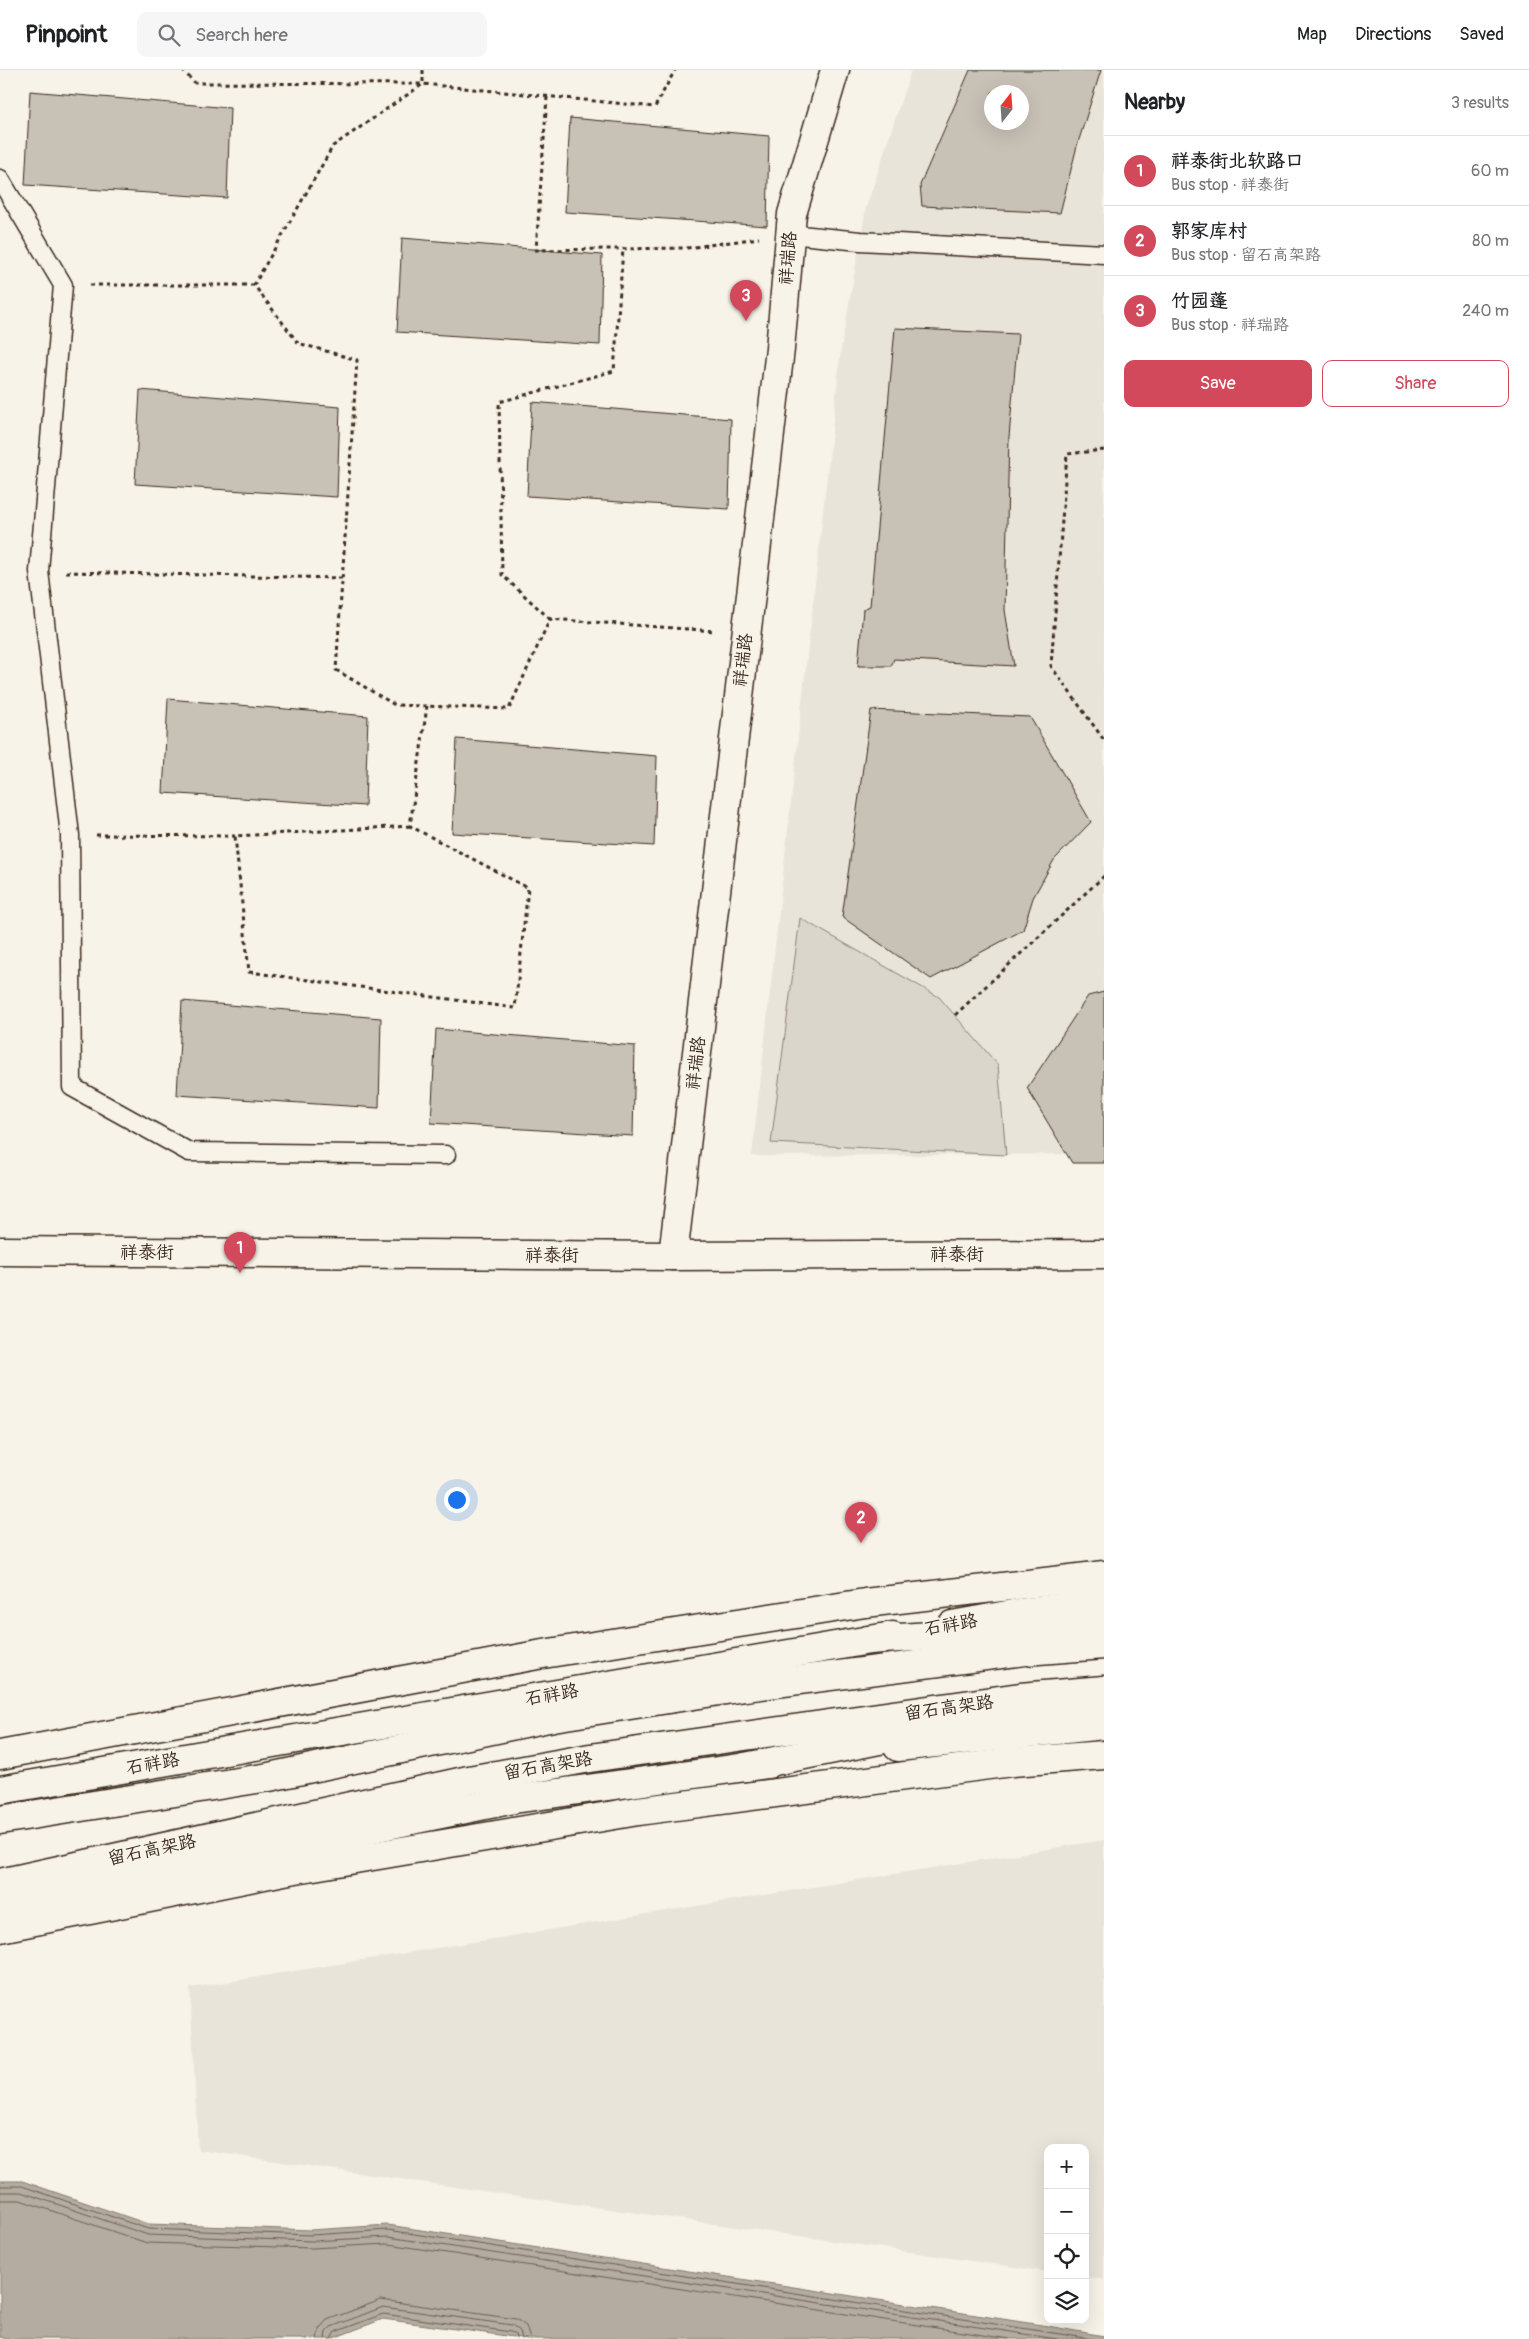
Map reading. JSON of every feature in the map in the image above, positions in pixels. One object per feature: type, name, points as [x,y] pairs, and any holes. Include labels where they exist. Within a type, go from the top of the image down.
[{"type":"main road","name":"祥瑞路","points":[[673,1256],[780,349],[792,214],[835,70]]},
{"type":"main road","name":"祥泰街","points":[[0,1251],[673,1256],[1104,1254]]},
{"type":"main road","points":[[0,1755],[553,1652],[865,1603],[1104,1575]]},
{"type":"main road","name":"石祥路","points":[[0,1790],[1013,1614],[1104,1602]]},
{"type":"main road","points":[[868,1640],[1104,1625]]},
{"type":"main road","points":[[0,1820],[269,1777],[553,1717],[745,1686],[1025,1651],[1104,1645]]},
{"type":"main road","name":"留石高架路","points":[[0,1883],[468,1780],[590,1758],[1020,1697],[1104,1690]]},
{"type":"main road","points":[[745,1766],[964,1723],[1104,1710]]},
{"type":"main road","points":[[0,1904],[514,1799],[745,1766],[924,1744],[1104,1725]]},
{"type":"main road","points":[[0,1928],[284,1871],[638,1811],[1012,1762],[1104,1755]]},
{"type":"lane","points":[[0,179],[63,285],[39,571],[70,835],[72,1087],[189,1152],[446,1155]]},
{"type":"lane","points":[[790,234],[860,241],[1104,254]]},
{"type":"path","points":[[182,70],[194,83],[423,84],[655,107],[675,70]]},
{"type":"path","points":[[423,70],[423,84]]},
{"type":"path","points":[[254,285],[333,146],[423,84]]},
{"type":"path","points":[[547,97],[536,250],[688,248],[790,234]]},
{"type":"path","points":[[623,249],[614,371],[499,402],[502,575],[550,619],[747,633]]},
{"type":"path","points":[[63,285],[254,285]]},
{"type":"path","points":[[254,285],[298,343],[358,360],[336,670],[395,705],[509,709],[550,619]]},
{"type":"path","points":[[1104,450],[1067,454],[1051,666],[1104,740]]},
{"type":"path","points":[[39,571],[342,578]]},
{"type":"path","points":[[410,826],[426,706]]},
{"type":"path","points":[[70,835],[235,836],[410,826],[528,888],[515,1008],[249,972],[235,836]]},
{"type":"path","points":[[955,1015],[1104,876]]},
{"type":"shaded area","points":[[911,70],[1104,70],[1104,1154],[752,1156],[841,349],[866,208]]},
{"type":"shaded area","points":[[800,918],[939,997],[998,1065],[1006,1155],[771,1143]]},
{"type":"shaded area","points":[[1104,1840],[1104,2280],[1089,2278],[1089,2144],[1044,2144],[1044,2271],[198,2150],[190,1988]]},
{"type":"water","points":[[0,2181],[22,2181],[148,2224],[311,2230],[388,2225],[1048,2326],[1104,2336],[1104,2339],[528,2339],[383,2319],[331,2339],[7,2339],[0,2337]]},
{"type":"building","points":[[970,70],[1101,70],[1077,146],[1060,213],[922,206],[920,185]]},
{"type":"building","points":[[30,91],[230,108],[227,198],[25,185]]},
{"type":"building","points":[[570,118],[769,136],[767,226],[565,212]]},
{"type":"building","points":[[402,238],[602,255],[600,345],[397,332]]},
{"type":"building","points":[[895,328],[1018,334],[1009,437],[1005,610],[1014,666],[894,659],[891,666],[858,666],[863,609],[870,606]]},
{"type":"building","points":[[140,390],[340,407],[337,497],[135,484]]},
{"type":"building","points":[[532,402],[731,419],[729,509],[527,496]]},
{"type":"building","points":[[168,699],[368,716],[365,806],[163,793]]},
{"type":"building","points":[[871,710],[1030,717],[1091,822],[1054,860],[1033,898],[1023,930],[931,979],[842,917]]},
{"type":"building","points":[[457,739],[657,756],[654,846],[452,833]]},
{"type":"building","points":[[1104,992],[1104,1163],[1072,1163],[1027,1088],[1088,996]]},
{"type":"building","points":[[182,1001],[381,1018],[379,1108],[177,1095]]},
{"type":"building","points":[[436,1029],[635,1046],[633,1136],[431,1123]]},
{"type":"place","name":"竹园蓬","points":[[746,321]]},
{"type":"place","name":"祥泰街北软路口","points":[[240,1273]]},
{"type":"place","name":"郭家库村","points":[[861,1543]]}]
